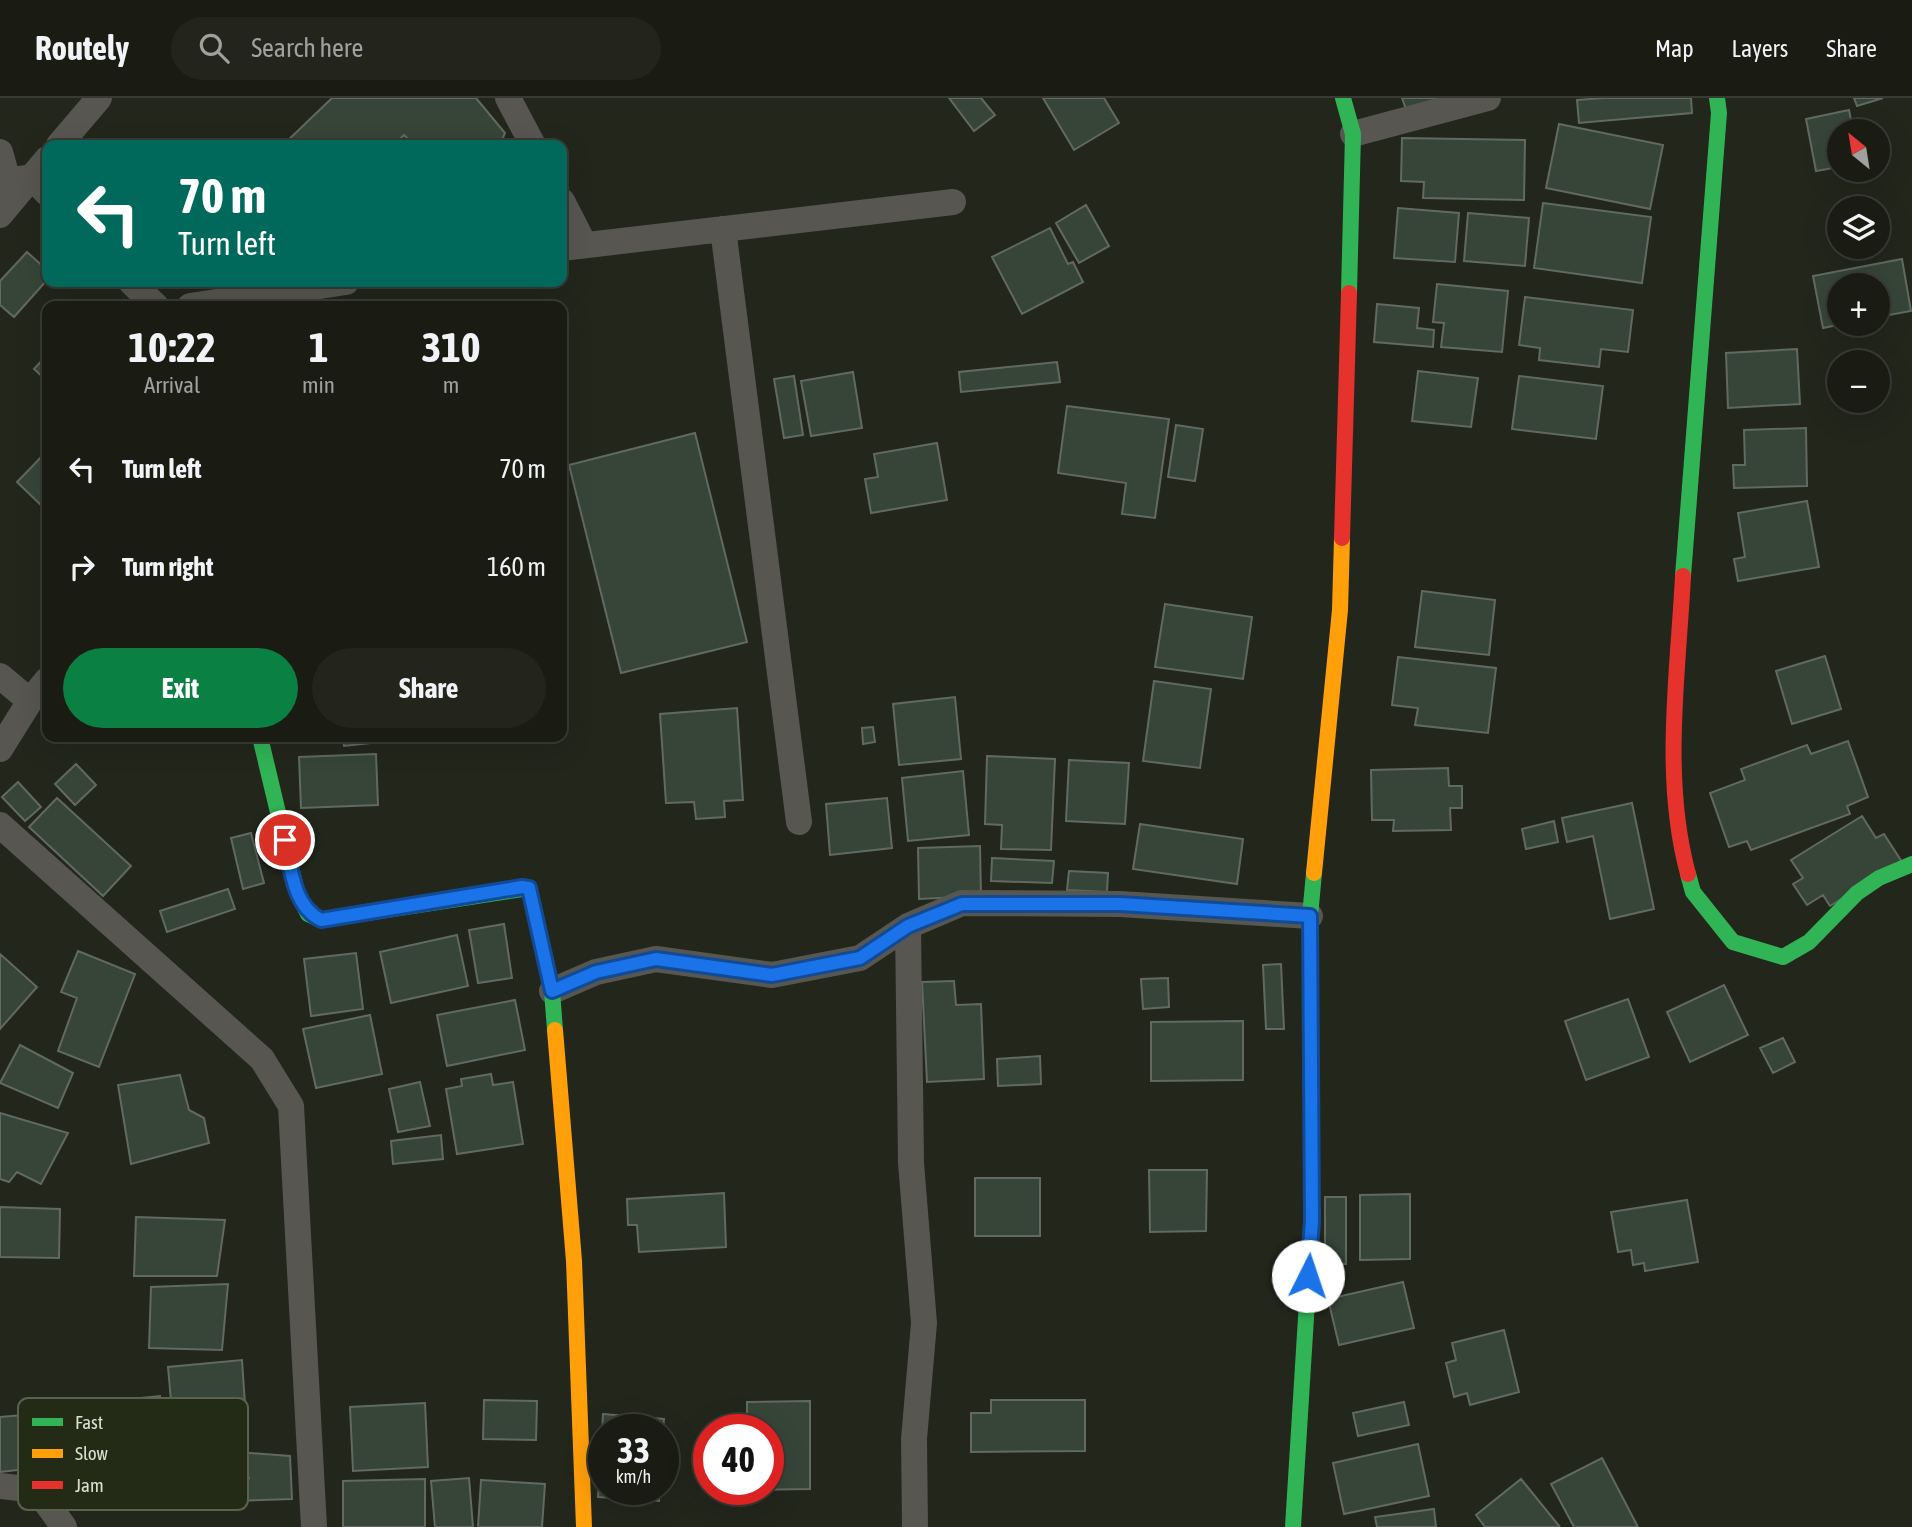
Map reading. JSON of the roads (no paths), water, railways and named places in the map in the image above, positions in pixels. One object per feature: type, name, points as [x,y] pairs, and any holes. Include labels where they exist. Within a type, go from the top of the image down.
[{"type":"street","points":[[63,140],[99,98]]},
{"type":"street","points":[[508,98],[530,140]]},
{"type":"street","points":[[1293,1527],[1312,1221],[1310,916],[1340,610],[1353,134],[1343,98]]},
{"type":"street","points":[[1353,134],[1488,98]]},
{"type":"street","points":[[1717,98],[1719,113],[1686,520],[1674,752],[1681,848],[1693,891],[1733,942],[1783,957],[1810,942],[1857,893],[1879,878],[1912,864]]},
{"type":"street","points":[[0,152],[27,178],[0,215]]},
{"type":"street","points":[[567,221],[573,246],[953,202]]},
{"type":"street","points":[[723,229],[799,822]]},
{"type":"street","points":[[136,287],[151,301]]},
{"type":"street","points":[[222,301],[314,287]]},
{"type":"street","points":[[0,676],[30,701]]},
{"type":"street","points":[[0,749],[42,686]]},
{"type":"street","points":[[261,742],[297,892],[308,914],[321,920],[529,888],[552,991],[573,1261],[584,1527]]},
{"type":"street","points":[[0,825],[262,1059],[291,1106],[314,1527]]},
{"type":"street","points":[[552,991],[596,972],[656,959],[772,975],[860,958],[908,926],[962,904],[1120,904],[1310,916]]},
{"type":"street","points":[[908,926],[911,1163],[924,1323],[914,1438],[915,1527]]},
{"type":"street","points":[[0,1486],[18,1488]]},
{"type":"street","points":[[52,1510],[64,1527]]}]
